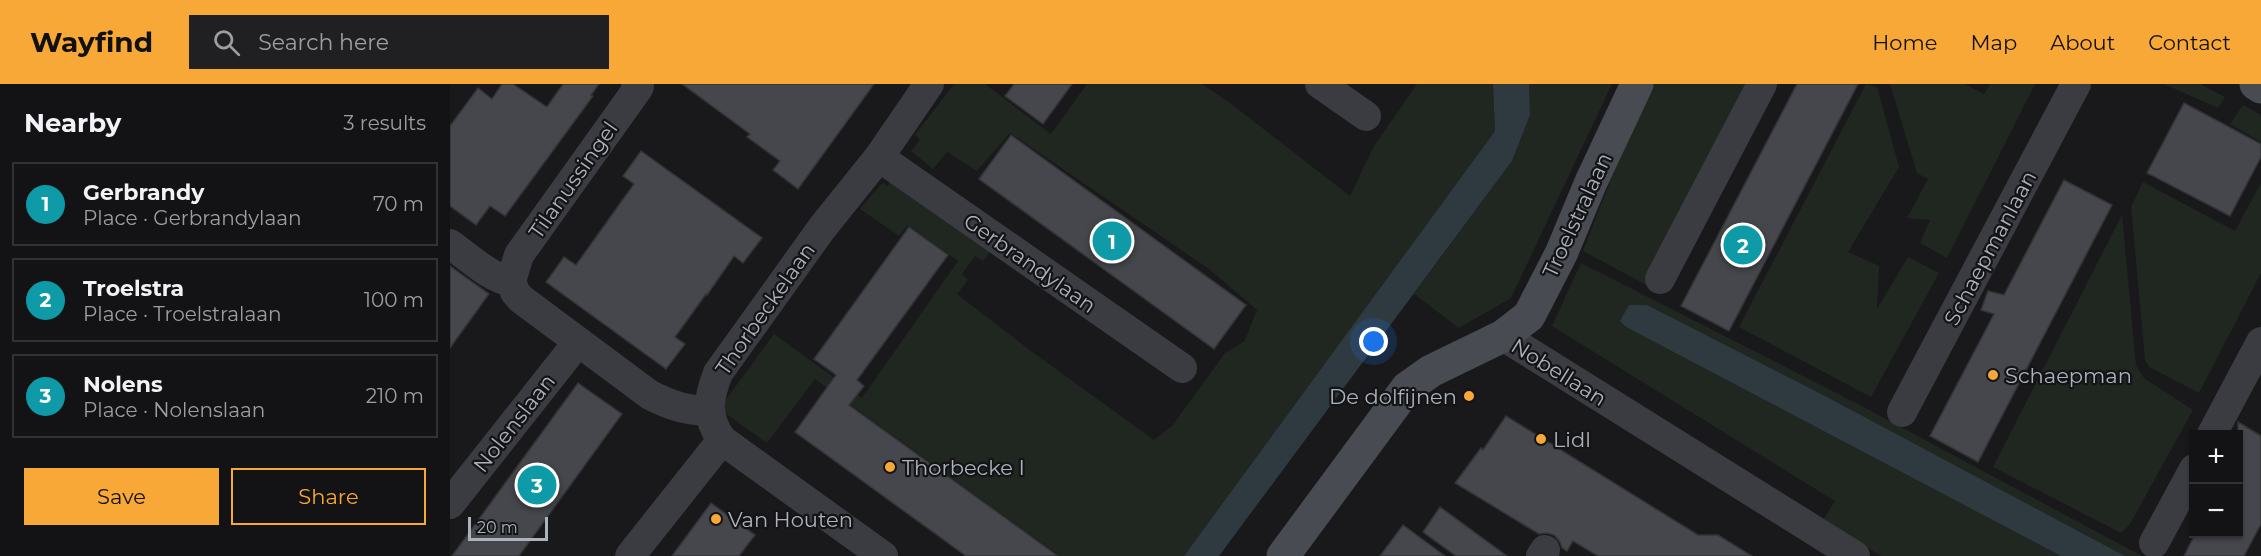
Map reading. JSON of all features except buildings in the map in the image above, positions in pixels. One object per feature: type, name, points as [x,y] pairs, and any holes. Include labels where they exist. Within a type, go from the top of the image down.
[{"type":"street","name":"Tilanussingel","points":[[512,281],[519,255],[639,87],[636,84]]},
{"type":"street","name":"Thorbeckelaan","points":[[710,411],[710,394],[718,373],[822,228],[879,157],[929,84]]},
{"type":"street","points":[[1320,84],[1366,116]]},
{"type":"street","name":"Troelstralaan","points":[[1503,336],[1528,316],[1561,254],[1591,182],[1637,84]]},
{"type":"street","points":[[1660,279],[1762,84]]},
{"type":"street","name":"Schaepmanlaan","points":[[1902,412],[2076,84]]},
{"type":"street","points":[[2256,84],[2261,87]]},
{"type":"street","name":"Gerbrandylaan","points":[[879,157],[1182,368]]},
{"type":"street","points":[[450,244],[498,278],[512,281],[515,292],[521,299],[650,395],[689,410],[710,411],[713,427],[722,440],[883,556]]},
{"type":"street","name":"Nobellaan","points":[[1290,554],[1407,388],[1431,371],[1503,336],[1817,546],[1856,556]]},
{"type":"street","name":"Nolenslaan","points":[[450,504],[578,342]]},
{"type":"street","points":[[2215,430],[2261,342]]},
{"type":"street","points":[[630,556],[722,440]]},
{"type":"street","points":[[2154,543],[2189,477]]},
{"type":"shaded area","points":[[954,84],[985,84],[1051,134],[1087,84],[1202,84],[1350,196],[1374,146],[1417,84],[1493,84],[1495,131],[1184,556],[1060,556],[815,379],[767,443],[719,409],[774,334],[862,398],[958,261],[908,225],[899,236],[860,209],[883,182],[887,186],[897,174],[996,245],[983,261],[975,256],[962,274],[968,280],[957,294],[1154,440],[1172,426],[1225,353],[1244,342],[1257,310],[1209,269],[1010,133],[977,171],[947,152],[933,169],[911,151],[920,140],[915,135]]},
{"type":"shaded area","points":[[1493,84],[1529,84],[1530,115],[1512,161],[1219,556],[1184,556],[1495,131]]},
{"type":"shaded area","points":[[1529,84],[1612,84],[1511,298],[1459,328],[1414,294],[1512,161],[1530,115]]},
{"type":"shaded area","points":[[1648,84],[1755,84],[1650,287],[1583,251]]},
{"type":"shaded area","points":[[1866,84],[1877,87],[1899,167],[1848,252],[1879,266],[1877,309],[1908,257],[1939,273],[1871,397],[1739,327]]},
{"type":"shaded area","points":[[1890,84],[1965,84],[1984,94],[1990,84],[2035,84],[1947,258],[1920,243],[1930,220],[1907,218],[1928,179],[1917,173]]},
{"type":"shaded area","points":[[2164,84],[2200,84],[2225,97],[2218,108]]},
{"type":"shaded area","points":[[2243,105],[2261,115],[2261,142],[2230,124]]},
{"type":"shaded area","points":[[2143,182],[2235,231],[2261,183],[2261,273],[2199,393],[2149,367],[2145,360],[2131,207]]},
{"type":"shaded area","points":[[2122,215],[2136,365],[2144,378],[2193,410],[2130,524],[2121,533],[1993,467]]},
{"type":"shaded area","points":[[1581,263],[1856,403],[2142,556],[2125,556],[1827,397],[1626,327],[2061,556],[1881,556],[1823,520],[1835,501],[1552,326]]},
{"type":"shaded area","points":[[1629,305],[1647,305],[1827,397],[2125,556],[2061,556],[1626,327],[1620,321]]},
{"type":"place","name":"Gerbrandy","points":[[1112,241]]},
{"type":"place","name":"Troelstra","points":[[1743,245]]},
{"type":"place","name":"Schaepman","points":[[1993,375]]},
{"type":"place","name":"De dolfijnen","points":[[1469,396]]},
{"type":"place","name":"Lidl","points":[[1541,439]]},
{"type":"place","name":"Thorbecke I","points":[[890,467]]},
{"type":"place","name":"Nolens","points":[[537,485]]},
{"type":"place","name":"Van Houten","points":[[716,519]]}]
